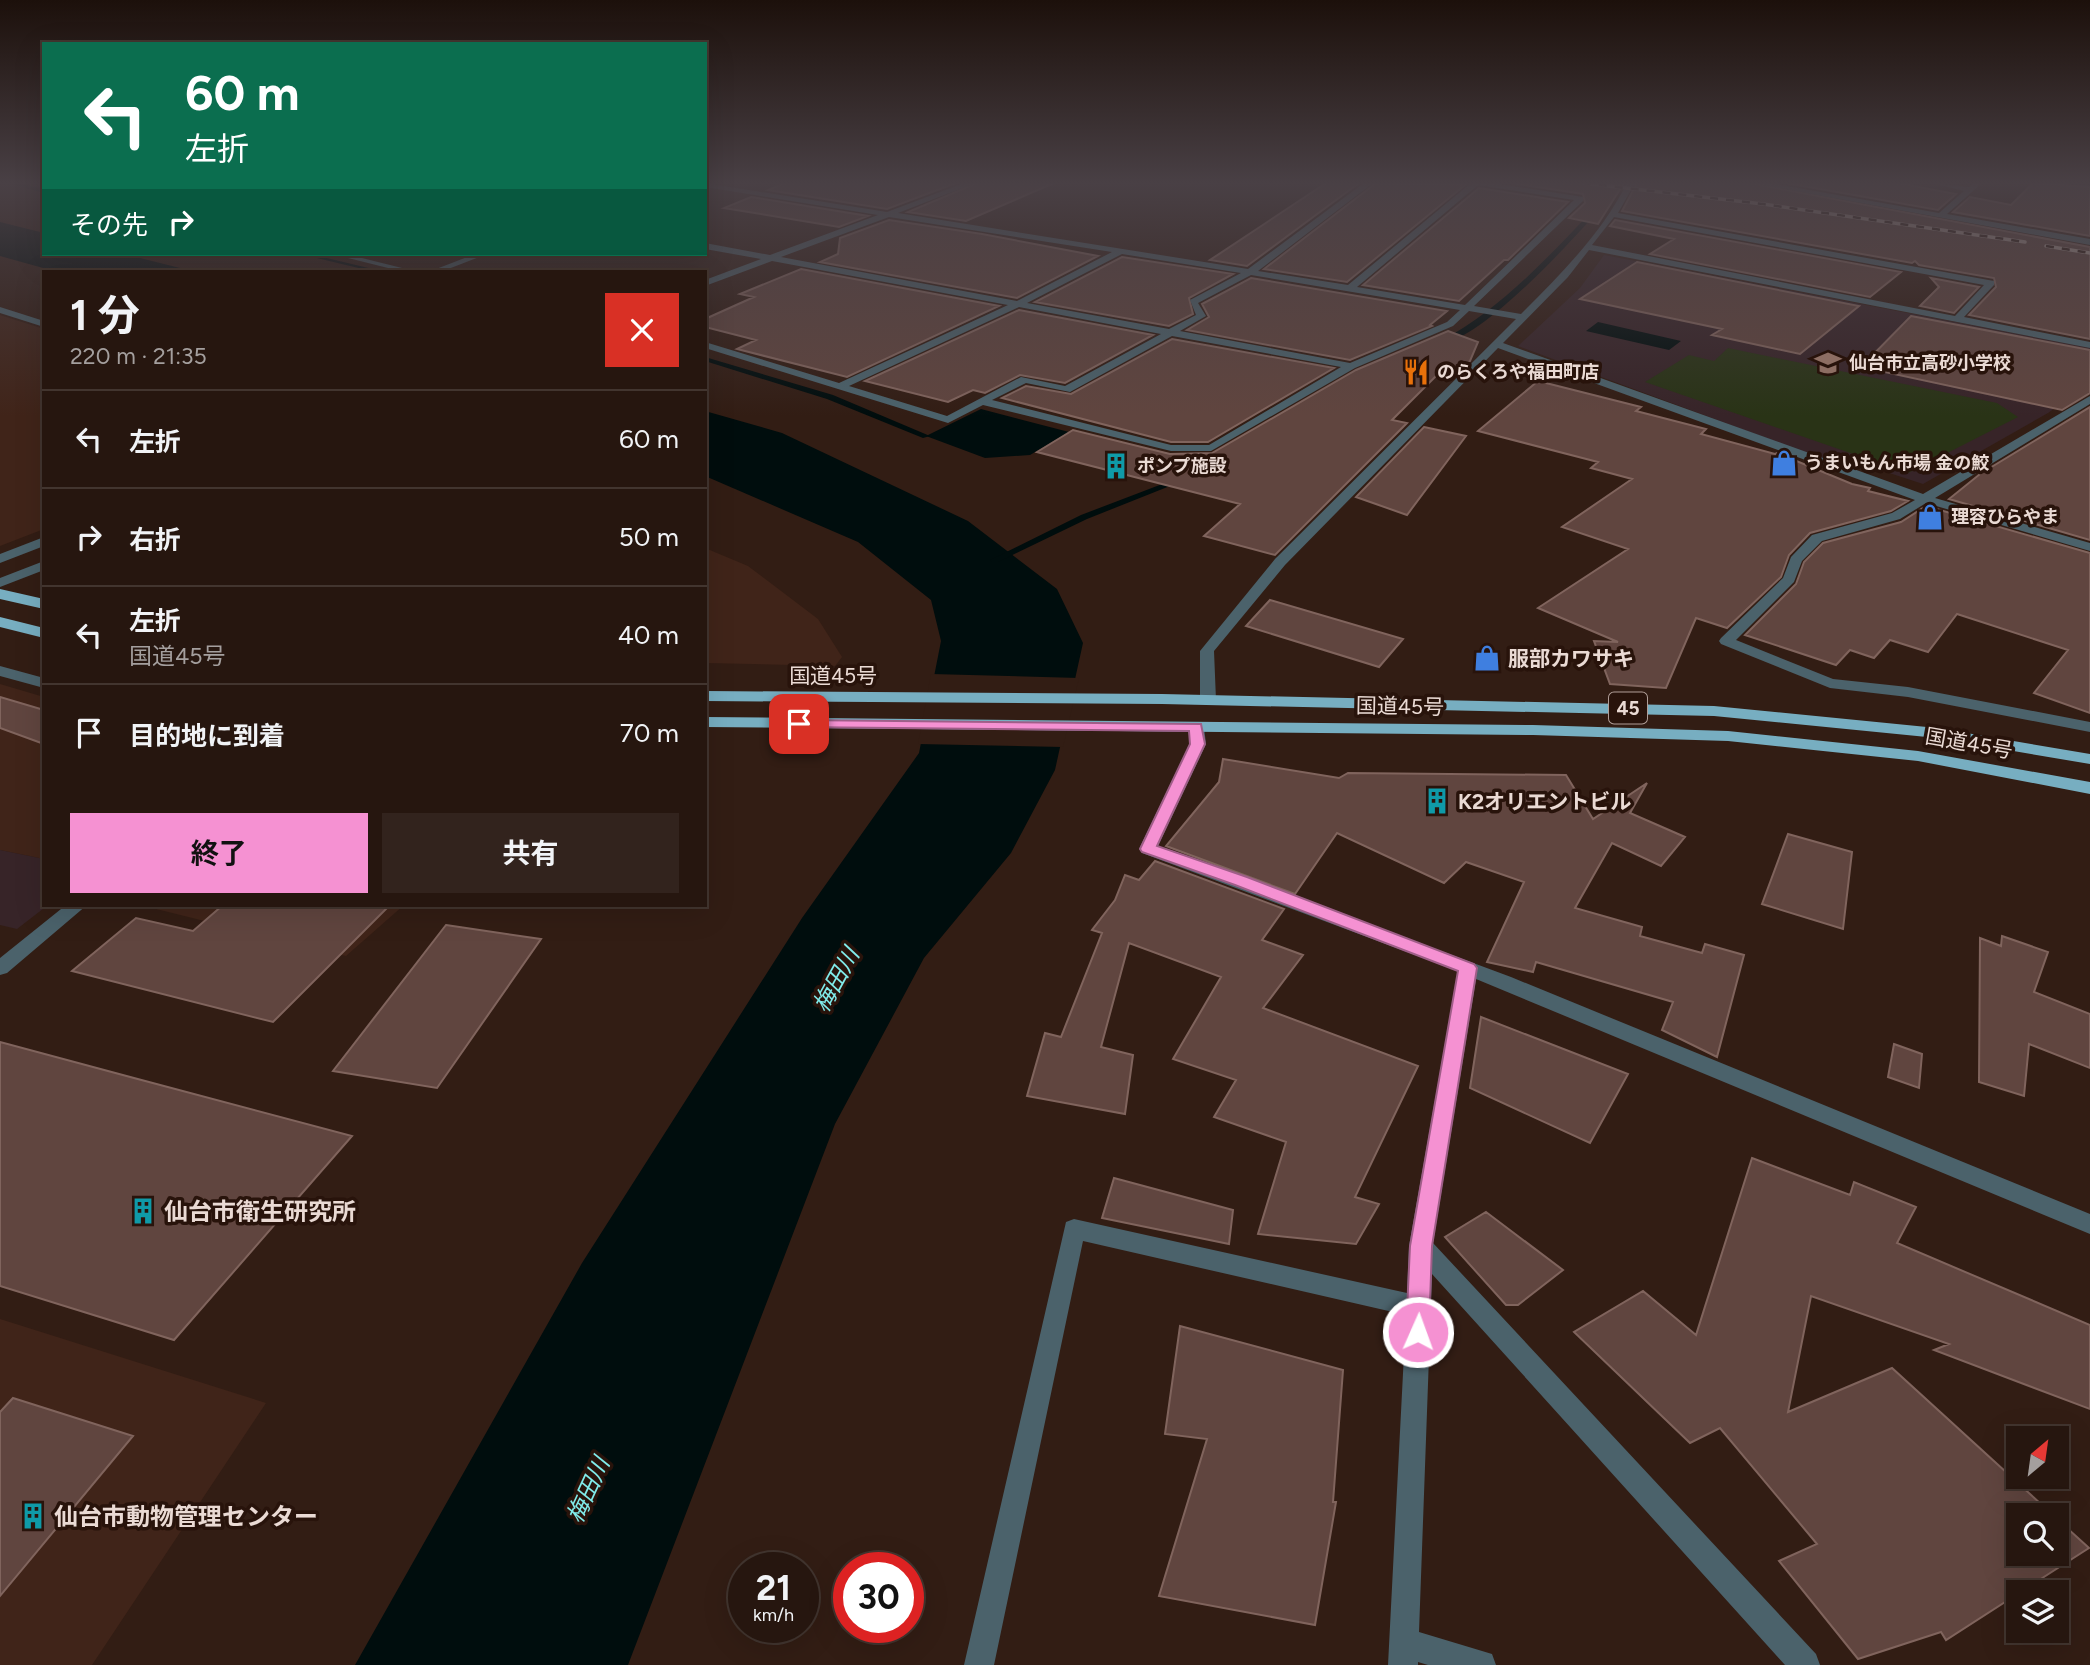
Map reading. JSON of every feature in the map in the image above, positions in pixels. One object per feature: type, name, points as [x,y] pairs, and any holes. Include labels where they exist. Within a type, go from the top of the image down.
[{"type":"highway","points":[[0,594],[42,604]]},
{"type":"highway","points":[[0,622],[42,632]]},
{"type":"highway","name":"国道45号","points":[[707,696],[1162,699],[1714,710],[1937,733],[2090,759]]},
{"type":"highway","name":"国道45号","points":[[707,722],[1547,730],[1728,736],[1917,756],[2090,789]]},
{"type":"street","points":[[365,261],[406,270]]},
{"type":"street","points":[[438,270],[464,261]]},
{"type":"street","points":[[707,282],[767,261]]},
{"type":"street","points":[[789,261],[1351,366]]},
{"type":"street","points":[[841,386],[1020,303],[1102,261]]},
{"type":"street","points":[[1181,261],[1522,317]]},
{"type":"street","points":[[707,346],[948,421],[1025,379],[1066,390],[1201,316],[1192,302],[1250,272],[1265,261]]},
{"type":"street","points":[[1349,289],[1383,261]]},
{"type":"street","points":[[982,401],[1171,447],[1211,448],[1351,366],[1450,324],[1515,261]]},
{"type":"street","points":[[1208,700],[1206,651],[1280,562],[1575,261]]},
{"type":"street","points":[[1658,261],[2090,345]]},
{"type":"street","points":[[1872,261],[1991,282],[1957,319]]},
{"type":"street","points":[[0,310],[42,323]]},
{"type":"street","points":[[1495,344],[1922,498],[2090,547]]},
{"type":"street","points":[[2090,399],[1896,516],[1817,538],[1796,560],[1788,579],[1727,640],[1830,682],[1908,692],[2090,727]]},
{"type":"street","points":[[0,559],[42,542]]},
{"type":"street","points":[[0,583],[42,566]]},
{"type":"street","points":[[0,671],[42,682]]},
{"type":"street","points":[[1196,727],[1198,744],[1148,849],[1241,881],[1659,1042],[2090,1224]]},
{"type":"street","points":[[0,968],[76,907]]},
{"type":"street","points":[[1468,968],[1421,1246],[1404,1654],[1481,1665]]},
{"type":"street","points":[[979,1665],[1074,1229],[1419,1307]]},
{"type":"street","points":[[1421,1246],[1805,1665]]},
{"type":"shaded area","name":"仙台市立高砂小学校","points":[[1600,261],[1634,261],[2090,348],[2090,378],[2087,385],[2048,413],[1923,484],[1874,468],[1849,469],[1518,346],[1580,288]]},
{"type":"shaded area","points":[[0,315],[42,328],[42,530],[0,546]]},
{"type":"shaded area","points":[[707,549],[748,566],[818,619],[842,657],[835,666],[707,663]]},
{"type":"shaded area","points":[[0,684],[42,696],[42,859],[0,850]]},
{"type":"shaded area","points":[[0,850],[42,859],[42,907],[45,907],[17,929],[0,925]]},
{"type":"shaded area","points":[[148,907],[402,907],[346,956]]},
{"type":"shaded area","points":[[0,1319],[266,1403],[92,1665],[0,1665]]},
{"type":"green space","points":[[1728,348],[1997,403],[2018,417],[1908,473],[1645,382],[1689,355],[1714,361]]},
{"type":"water","points":[[17,261],[151,261],[188,270],[50,270]]},
{"type":"water","points":[[1598,322],[1681,341],[1669,350],[1586,331]]},
{"type":"water","points":[[981,409],[1069,432],[1030,455],[985,458],[926,436]]},
{"type":"water","name":"梅田川","points":[[707,412],[782,433],[968,521],[1057,589],[1083,643],[1055,770],[1011,853],[924,958],[835,1124],[628,1665],[355,1665],[582,1263],[802,918],[919,753],[941,641],[931,600],[858,542],[707,477]]},
{"type":"pier","points":[[931,674],[1079,678],[1063,747],[918,744]]},
{"type":"building","points":[[823,261],[1089,261],[1017,298],[820,262]]},
{"type":"building","points":[[1115,261],[1146,261],[1233,274],[1189,298],[1193,314],[1169,326],[1035,302]]},
{"type":"building","points":[[1214,261],[1254,261],[1247,266]]},
{"type":"building","points":[[1275,261],[1373,261],[1347,282],[1264,269]]},
{"type":"building","points":[[1392,261],[1503,261],[1459,301],[1363,285]]},
{"type":"building","points":[[1684,261],[1839,261],[1901,272],[1870,297]]},
{"type":"building","points":[[1899,261],[2090,261],[2090,339],[1969,315],[1996,287],[1994,278],[1919,265],[1915,261]]},
{"type":"building","points":[[1637,262],[1859,306],[1800,354],[1712,335],[1722,329],[1580,299]]},
{"type":"building","points":[[801,269],[999,306],[847,377],[737,349],[756,340],[707,328],[707,318],[754,297],[740,294]]},
{"type":"building","points":[[1251,278],[1447,311],[1430,325],[1432,326],[1350,360],[1187,330],[1209,317],[1202,304]]},
{"type":"building","points":[[1931,278],[1979,287],[1954,313],[1920,306],[1939,287]]},
{"type":"building","points":[[1019,310],[1153,335],[1065,383],[1020,375],[985,393],[973,390],[948,402],[865,381]]},
{"type":"building","points":[[1911,316],[2090,350],[2090,393],[2062,410],[1861,367]]},
{"type":"building","points":[[1448,331],[1478,342],[1470,361],[1463,368],[1447,365],[1392,420],[1407,423],[1275,555],[1204,536],[1240,504],[1037,452],[1073,430],[1170,454],[1212,453],[1356,370]]},
{"type":"building","points":[[1172,339],[1334,368],[1208,442],[1171,442],[1002,398],[1026,386],[1071,394]]},
{"type":"building","points":[[1538,381],[1641,407],[1636,411],[1706,429],[1701,434],[1777,453],[1852,484],[1870,488],[1868,491],[1908,501],[1891,511],[1810,533],[1789,555],[1781,577],[1727,628],[1696,618],[1666,688],[1610,684],[1594,641],[1618,642],[1538,608],[1628,549],[1562,527],[1632,479],[1591,468],[1598,462],[1478,431]]},
{"type":"building","points":[[2090,407],[2090,540],[1949,499],[1980,474]]},
{"type":"building","points":[[1424,427],[1466,436],[1407,515],[1356,497]]},
{"type":"building","points":[[1926,506],[2090,553],[2090,713],[2034,693],[2068,650],[1957,614],[1928,652],[1890,640],[1874,658],[1850,650],[1836,665],[1745,635],[1796,584],[1804,562],[1823,543],[1901,522]]},
{"type":"building","points":[[1270,600],[1403,639],[1379,667],[1246,626]]},
{"type":"building","points":[[0,697],[42,709],[42,743],[0,728]]},
{"type":"building","points":[[1223,759],[1339,778],[1348,773],[1566,775],[1593,819],[1647,783],[1630,813],[1685,837],[1661,866],[1612,843],[1575,908],[1642,927],[1640,936],[1702,953],[1705,944],[1744,955],[1717,1057],[1662,1030],[1673,1002],[1536,962],[1533,972],[1487,962],[1524,882],[1466,862],[1444,883],[1337,833],[1295,894],[1166,846],[1219,782]]},
{"type":"building","points":[[1788,834],[1852,852],[1843,929],[1762,904]]},
{"type":"building","points":[[1155,861],[1284,909],[1262,940],[1303,955],[1263,1008],[1418,1066],[1355,1197],[1379,1204],[1356,1244],[1258,1234],[1286,1142],[1214,1117],[1236,1080],[1173,1059],[1221,977],[1129,943],[1101,1047],[1133,1055],[1125,1114],[1027,1096],[1045,1033],[1061,1037],[1102,933],[1092,930],[1115,900],[1125,875],[1139,880]]},
{"type":"building","points":[[221,907],[388,907],[273,1022],[72,971],[136,918],[193,931]]},
{"type":"building","points":[[446,925],[541,939],[437,1088],[333,1071]]},
{"type":"building","points":[[2002,936],[2048,952],[2034,992],[2090,1014],[2090,1068],[2029,1044],[2024,1096],[1979,1082],[1980,938],[2001,946]]},
{"type":"building","points":[[1481,1017],[1628,1074],[1590,1143],[1470,1088]]},
{"type":"building","name":"仙台市衛生研究所","points":[[0,1042],[352,1136],[174,1340],[0,1286]]},
{"type":"building","points":[[1894,1044],[1922,1054],[1919,1088],[1888,1077]]},
{"type":"building","points":[[1752,1158],[1850,1195],[1854,1182],[1916,1207],[1897,1243],[2090,1325],[2090,1409],[1934,1350],[1949,1344],[1811,1296],[1788,1412],[1892,1368],[2006,1472],[2006,1489],[2024,1489],[2040,1503],[2006,1503],[2006,1566],[2061,1566],[2039,1580],[2006,1580],[2006,1601],[1946,1640],[1941,1632],[1858,1659],[1779,1561],[1817,1544],[1720,1428],[1690,1443],[1574,1332],[1643,1291],[1696,1335]]},
{"type":"building","points":[[1114,1178],[1233,1210],[1229,1244],[1102,1218]]},
{"type":"building","points":[[1486,1212],[1563,1270],[1518,1305],[1506,1305],[1445,1237]]},
{"type":"building","points":[[1180,1326],[1343,1370],[1333,1502],[1336,1502],[1315,1625],[1159,1596],[1207,1439],[1165,1434]]},
{"type":"building","name":"仙台市動物管理センター","points":[[13,1398],[133,1436],[0,1596],[0,1412]]},
{"type":"building","points":[[2069,1530],[2089,1548],[2069,1561]]},
{"type":"waterway","points":[[333,261],[374,270]]},
{"type":"waterway","points":[[1443,342],[1487,316],[1548,261]]},
{"type":"waterway","points":[[707,360],[830,397],[926,436]]},
{"type":"waterway","points":[[995,560],[1084,517],[1181,480]]},
{"type":"place","name":"仙台市立高砂小学校","points":[[1828,363]]},
{"type":"place","name":"のらくろや福田町店","points":[[1416,372]]},
{"type":"place","name":"うまいもん市場 金の鮫","points":[[1784,463]]},
{"type":"place","name":"ポンプ施設","points":[[1116,466]]},
{"type":"place","name":"理容ひらやま","points":[[1930,517]]},
{"type":"place","name":"服部カワサキ","points":[[1487,658]]},
{"type":"place","name":"K2オリエントビル","points":[[1437,801]]},
{"type":"place","name":"仙台市衛生研究所","points":[[143,1211]]},
{"type":"place","name":"仙台市動物管理センター","points":[[33,1516]]},
{"type":"route","points":[[799,724],[1196,727],[1198,744],[1148,849],[1241,881],[1468,968],[1421,1246],[1418,1332]]}]
